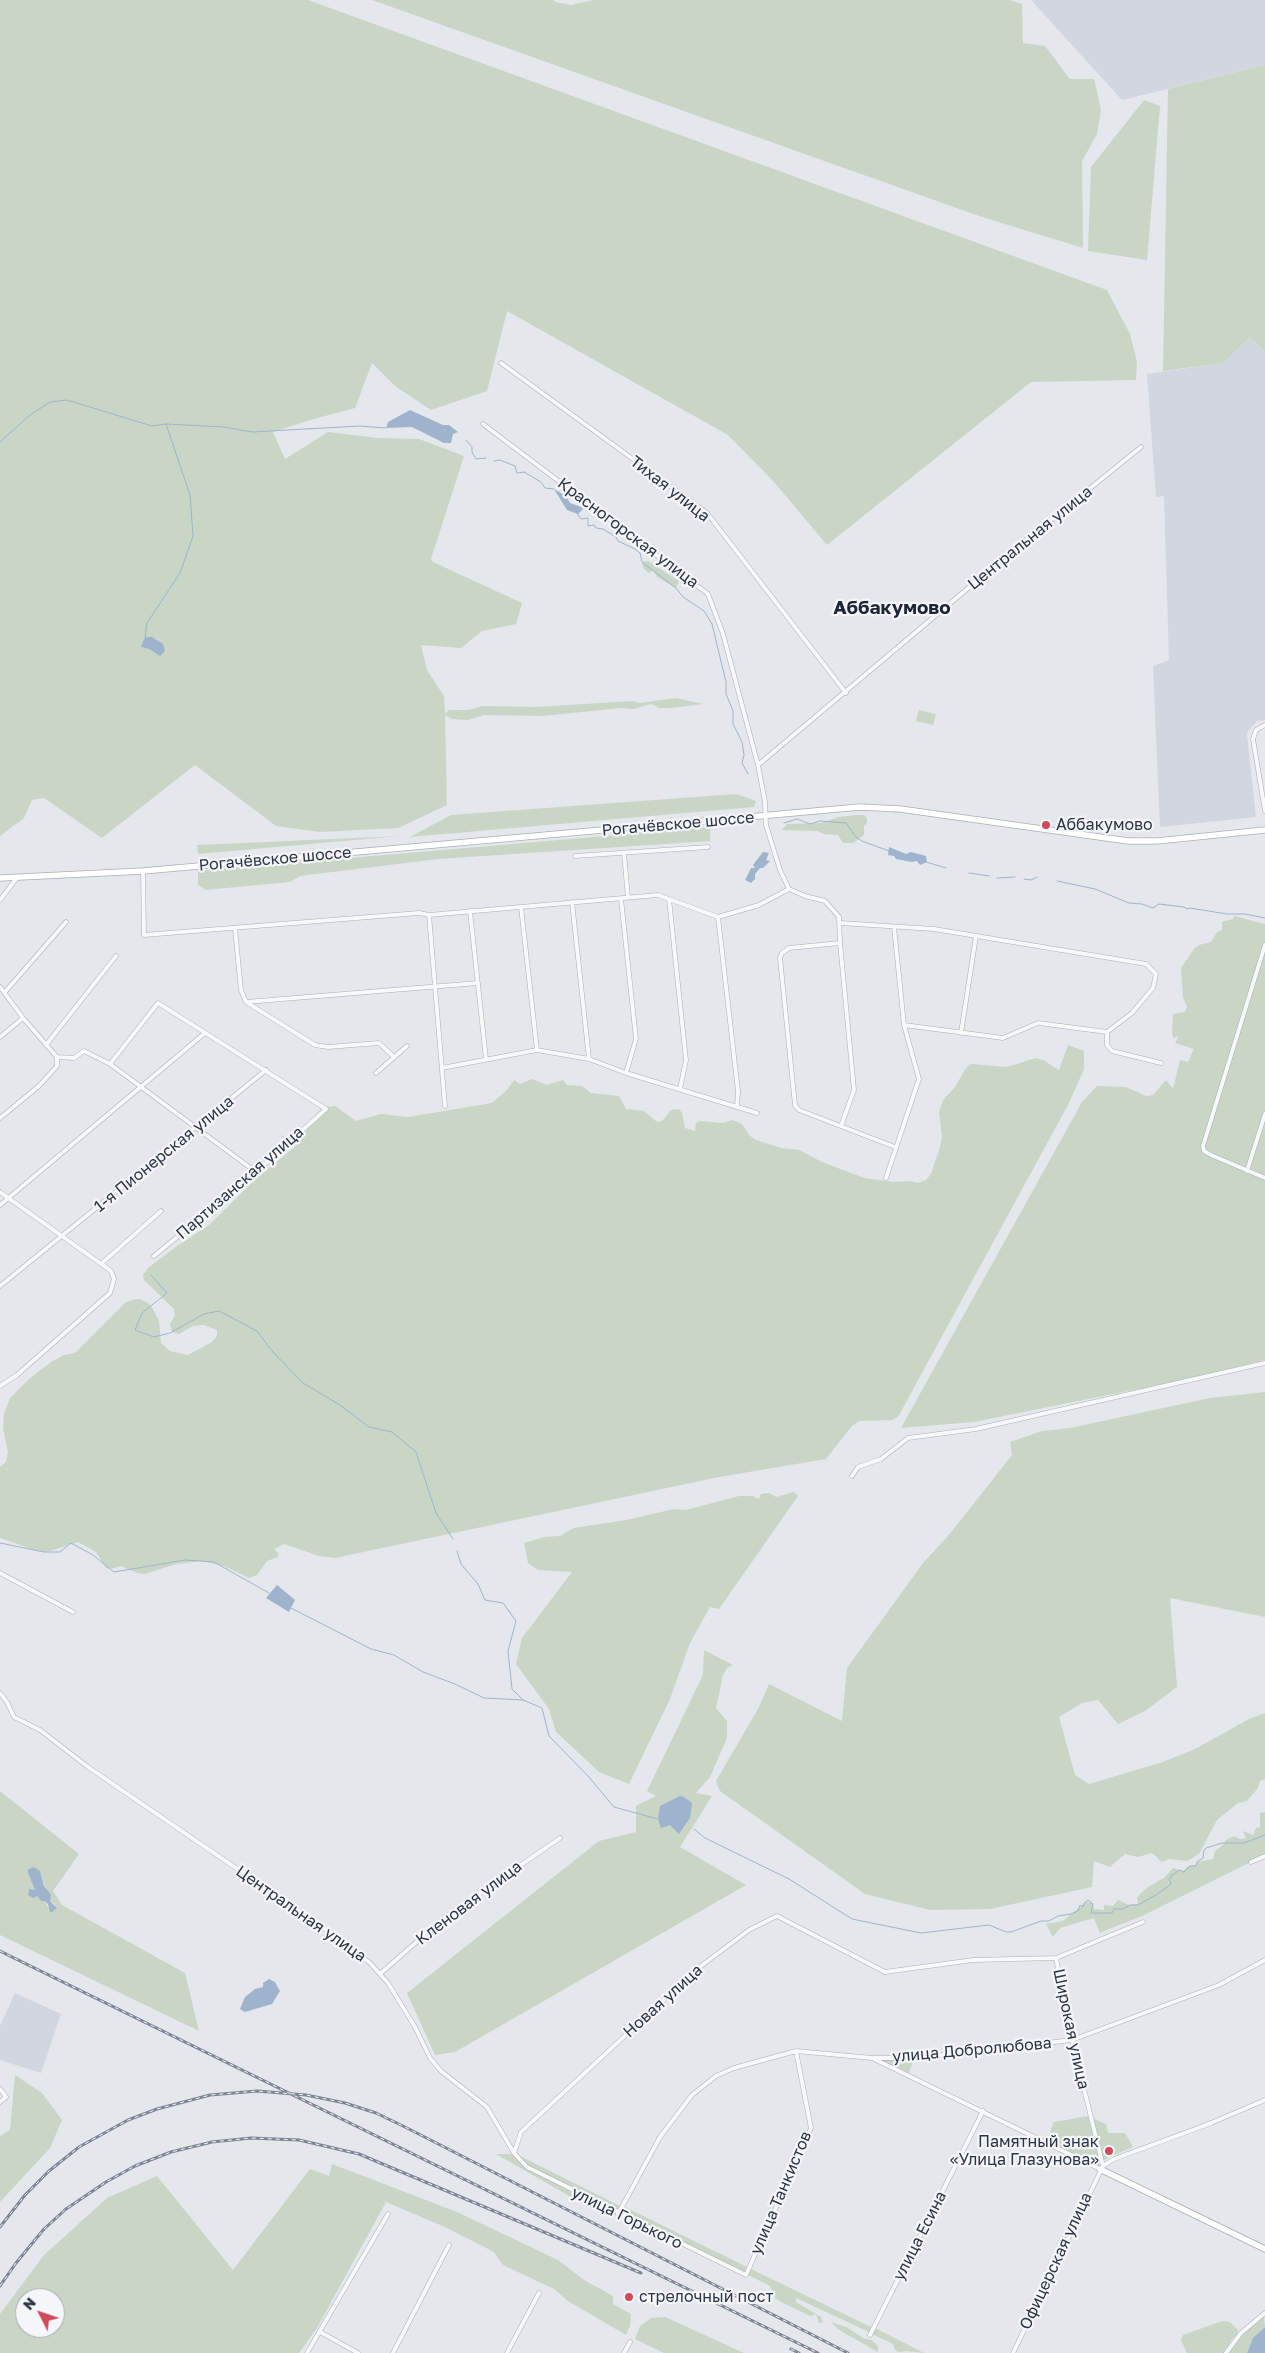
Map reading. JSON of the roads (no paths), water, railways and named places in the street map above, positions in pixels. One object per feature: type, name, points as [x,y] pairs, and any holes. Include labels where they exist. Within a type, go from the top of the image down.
[{"type":"main road","name":"Рогачёвское шоссе","points":[[0,878],[16,879],[142,871],[860,807],[884,808],[1128,841],[1157,841],[1265,830]]},
{"type":"main road","points":[[1101,2167],[1265,2249]]},
{"type":"street","name":"Тихая улица","points":[[501,363],[706,513],[846,693]]},
{"type":"street","name":"Красногорская улица","points":[[483,424],[708,594],[723,634],[758,765],[765,816],[776,861],[789,889]]},
{"type":"street","name":"Центральная улица","points":[[758,765],[846,693],[998,563],[1141,447]]},
{"type":"street","points":[[1265,725],[1256,730],[1253,739],[1265,811]]},
{"type":"street","points":[[575,856],[708,847]]},
{"type":"street","points":[[624,853],[628,898]]},
{"type":"street","points":[[142,871],[144,936],[419,913],[429,915],[470,912],[658,895],[718,917],[759,905],[789,889],[805,896],[825,901],[835,909],[840,922],[840,944],[854,1090],[841,1126]]},
{"type":"street","points":[[0,900],[16,879]]},
{"type":"street","points":[[669,898],[686,1060],[680,1089]]},
{"type":"street","points":[[621,899],[636,1039],[626,1073]]},
{"type":"street","points":[[572,902],[589,1059]]},
{"type":"street","points":[[521,907],[537,1050]]},
{"type":"street","points":[[470,912],[486,1059]]},
{"type":"street","points":[[429,915],[445,1106]]},
{"type":"street","points":[[718,917],[738,1091],[737,1107]]},
{"type":"street","points":[[6,992],[66,922]]},
{"type":"street","points":[[840,922],[934,929],[1149,966],[1156,974],[1153,988],[1132,1013],[1107,1032],[1038,1022],[1003,1038],[904,1025]]},
{"type":"street","points":[[886,1178],[895,1147],[920,1079],[904,1025],[894,927]]},
{"type":"street","points":[[235,929],[241,990],[246,1002],[315,1045],[328,1047],[379,1043],[394,1057]]},
{"type":"street","points":[[961,1033],[976,936]]},
{"type":"street","points":[[840,944],[789,948],[782,953],[780,958],[794,1105],[799,1110],[895,1147]]},
{"type":"street","points":[[1265,945],[1203,1146],[1204,1151],[1265,1178]]},
{"type":"street","points":[[46,1045],[116,956]]},
{"type":"street","points":[[246,1002],[478,983]]},
{"type":"street","points":[[0,987],[6,992],[23,1018],[57,1057],[57,1066],[39,1086],[0,1118]]},
{"type":"street","points":[[110,1064],[158,1003],[205,1034],[266,1070]]},
{"type":"street","points":[[0,1036],[23,1018]]},
{"type":"street","points":[[1107,1032],[1107,1045],[1112,1051],[1161,1062]]},
{"type":"street","points":[[0,1205],[205,1034]]},
{"type":"street","points":[[376,1073],[407,1046]]},
{"type":"street","points":[[442,1068],[537,1050],[589,1059],[626,1073],[757,1113]]},
{"type":"street","points":[[57,1057],[74,1058],[84,1051],[110,1064],[256,1172]]},
{"type":"street","name":"Партизанская улица","points":[[154,1256],[256,1172],[326,1109],[266,1070]]},
{"type":"street","name":"1-я Пионерская улица","points":[[0,1286],[266,1070]]},
{"type":"street","points":[[1247,1171],[1265,1114]]},
{"type":"street","points":[[0,1192],[114,1275],[110,1294],[17,1375],[0,1386]]},
{"type":"street","points":[[101,1264],[161,1211]]},
{"type":"street","points":[[852,1476],[858,1467],[881,1459],[908,1438],[976,1429],[1265,1363]]},
{"type":"street","points":[[0,1573],[73,1612]]},
{"type":"street","name":"Центральная улица","points":[[0,1693],[14,1716],[33,1726],[144,1806],[348,1944],[381,1973],[415,2027],[430,2058],[441,2071],[486,2107],[514,2153]]},
{"type":"street","name":"Кленовая улица","points":[[381,1973],[444,1918],[560,1838]]},
{"type":"street","points":[[1252,1862],[1265,1856]]},
{"type":"street","name":"Новая улица","points":[[514,2153],[521,2132],[697,1969],[749,1930],[777,1916],[841,1949]]},
{"type":"street","points":[[1056,1958],[1143,1922]]},
{"type":"street","name":"Широкая улица","points":[[841,1949],[885,1972],[973,1960],[1056,1958],[1072,2040],[1101,2167]]},
{"type":"street","name":"улица Добролюбова","points":[[872,2058],[917,2058],[1072,2040],[1219,1985],[1265,1960]]},
{"type":"street","points":[[618,2214],[660,2137],[692,2095],[716,2076],[734,2068],[796,2051],[872,2058],[1101,2167],[1114,2159],[1211,2123],[1265,2100]]},
{"type":"street","name":"улица Танкистов","points":[[746,2276],[811,2128],[796,2051]]},
{"type":"street","points":[[0,2089],[6,2097],[0,2102]]},
{"type":"street","name":"улица Есина","points":[[870,2334],[983,2111]]},
{"type":"street","name":"улица Горького","points":[[514,2153],[527,2168],[746,2276]]},
{"type":"street","name":"Офицерская улица","points":[[1013,2353],[1101,2167]]},
{"type":"street","points":[[307,2353],[388,2214]]},
{"type":"street","points":[[393,2353],[449,2246]]},
{"type":"street","points":[[507,2353],[539,2293]]},
{"type":"street","points":[[1226,2353],[1241,2333],[1265,2313]]},
{"type":"street","points":[[320,2332],[358,2353]]},
{"type":"street","points":[[624,2353],[630,2342]]},
{"type":"water","points":[[410,410],[443,425],[449,425],[458,432],[453,434],[451,443],[444,443],[412,427],[386,428],[388,422]]},
{"type":"water","points":[[554,489],[566,496],[570,503],[584,508],[578,514],[567,510]]},
{"type":"water","points":[[145,637],[152,637],[163,644],[165,651],[160,656],[149,649],[141,647]]},
{"type":"water","points":[[889,847],[906,854],[911,852],[926,856],[927,862],[920,865],[917,861],[896,859],[894,856],[888,855]]},
{"type":"water","points":[[763,852],[769,853],[766,860],[770,861],[763,868],[760,868],[751,883],[745,880],[751,868],[755,868],[753,865]]},
{"type":"water","points":[[277,1585],[295,1600],[289,1612],[266,1598]]},
{"type":"water","points":[[680,1796],[692,1803],[690,1818],[679,1834],[670,1825],[661,1828],[658,1819],[660,1806]]},
{"type":"water","points":[[34,1867],[40,1871],[44,1886],[51,1895],[50,1901],[57,1908],[52,1912],[50,1912],[48,1904],[41,1901],[37,1896],[33,1898],[28,1895],[29,1889],[35,1890],[28,1873],[28,1869]]},
{"type":"water","points":[[269,1979],[275,1982],[280,1991],[272,2004],[245,2012],[240,2009],[245,1997],[255,1989],[263,1987],[263,1983]]},
{"type":"water","points":[[1265,2327],[1265,2353],[1247,2353],[1253,2338]]},
{"type":"waterway","points":[[0,442],[30,415],[50,402],[67,400],[152,426],[166,424],[224,427],[252,432],[359,426],[386,428]]},
{"type":"waterway","points":[[145,637],[147,623],[180,573],[193,536],[190,495],[166,424]]},
{"type":"waterway","points":[[466,440],[472,447],[472,452],[476,459],[486,458]]},
{"type":"waterway","points":[[494,461],[500,460],[515,466],[517,473],[524,472],[541,482],[545,488],[554,489]]},
{"type":"waterway","points":[[577,513],[581,519],[588,518],[588,526],[594,525],[596,528],[603,529],[616,537],[618,541],[635,549],[640,553],[642,562],[676,588],[683,597],[704,611],[712,624],[726,682],[726,694],[733,711],[733,724],[742,742],[744,755],[742,763],[748,774]]},
{"type":"waterway","points":[[784,823],[797,819],[810,824],[820,821],[846,823],[856,837],[862,841],[889,851]]},
{"type":"waterway","points":[[926,862],[946,868]]},
{"type":"waterway","points":[[969,873],[989,876]]},
{"type":"waterway","points":[[997,878],[1015,877]]},
{"type":"waterway","points":[[1024,879],[1031,880],[1037,877]]},
{"type":"waterway","points":[[1057,881],[1095,889],[1129,903],[1142,904],[1153,908],[1159,904],[1265,918]]},
{"type":"waterway","points":[[151,1275],[167,1293],[142,1313],[135,1330],[154,1337],[170,1333],[204,1314],[219,1311],[257,1331],[272,1351],[303,1383],[340,1405],[369,1427],[392,1432],[416,1452],[436,1513],[453,1539]]},
{"type":"waterway","points":[[0,1543],[44,1552],[60,1552],[71,1543],[93,1555],[114,1572],[185,1560],[214,1562],[269,1593]]},
{"type":"waterway","points":[[457,1551],[461,1564],[478,1584],[485,1600],[503,1603],[516,1621],[508,1651],[512,1689],[523,1700]]},
{"type":"waterway","points":[[291,1608],[371,1649],[394,1655],[423,1672],[455,1684],[484,1698],[523,1700],[542,1708],[549,1736],[588,1776],[614,1807],[658,1819]]},
{"type":"waterway","points":[[694,1829],[705,1838],[789,1879],[852,1919],[921,1933],[989,1925],[1006,1932],[1011,1932],[1041,1921],[1049,1921],[1058,1916],[1071,1914],[1078,1911],[1080,1905],[1083,1907],[1084,1903],[1088,1900],[1093,1904],[1091,1913],[1112,1913],[1114,1909],[1138,1905],[1156,1895],[1170,1885],[1171,1882],[1169,1880],[1172,1875],[1180,1870],[1184,1872],[1190,1866],[1196,1866],[1197,1862],[1203,1858],[1206,1848],[1222,1843],[1244,1843],[1265,1835]]},
{"type":"railway","points":[[0,1951],[818,2353]]},
{"type":"railway","points":[[0,2227],[25,2195],[49,2171],[79,2147],[128,2120],[157,2109],[210,2095],[257,2091],[306,2095],[345,2103],[376,2113],[848,2353]]},
{"type":"railway","points":[[0,2286],[44,2229],[66,2209],[106,2182],[135,2166],[171,2152],[212,2142],[251,2138],[299,2140],[359,2154],[641,2273]]},
{"type":"railway","points":[[791,2349],[799,2353]]},
{"type":"place","name":"Аббакумово","points":[[1046,825]]},
{"type":"place","name":"Памятный знак «Улица Глазунова»","points":[[1109,2151]]},
{"type":"place","name":"стрелочный пост","points":[[629,2297]]},
{"type":"district","name":"Аббакумово","points":[[892,608]]}]
